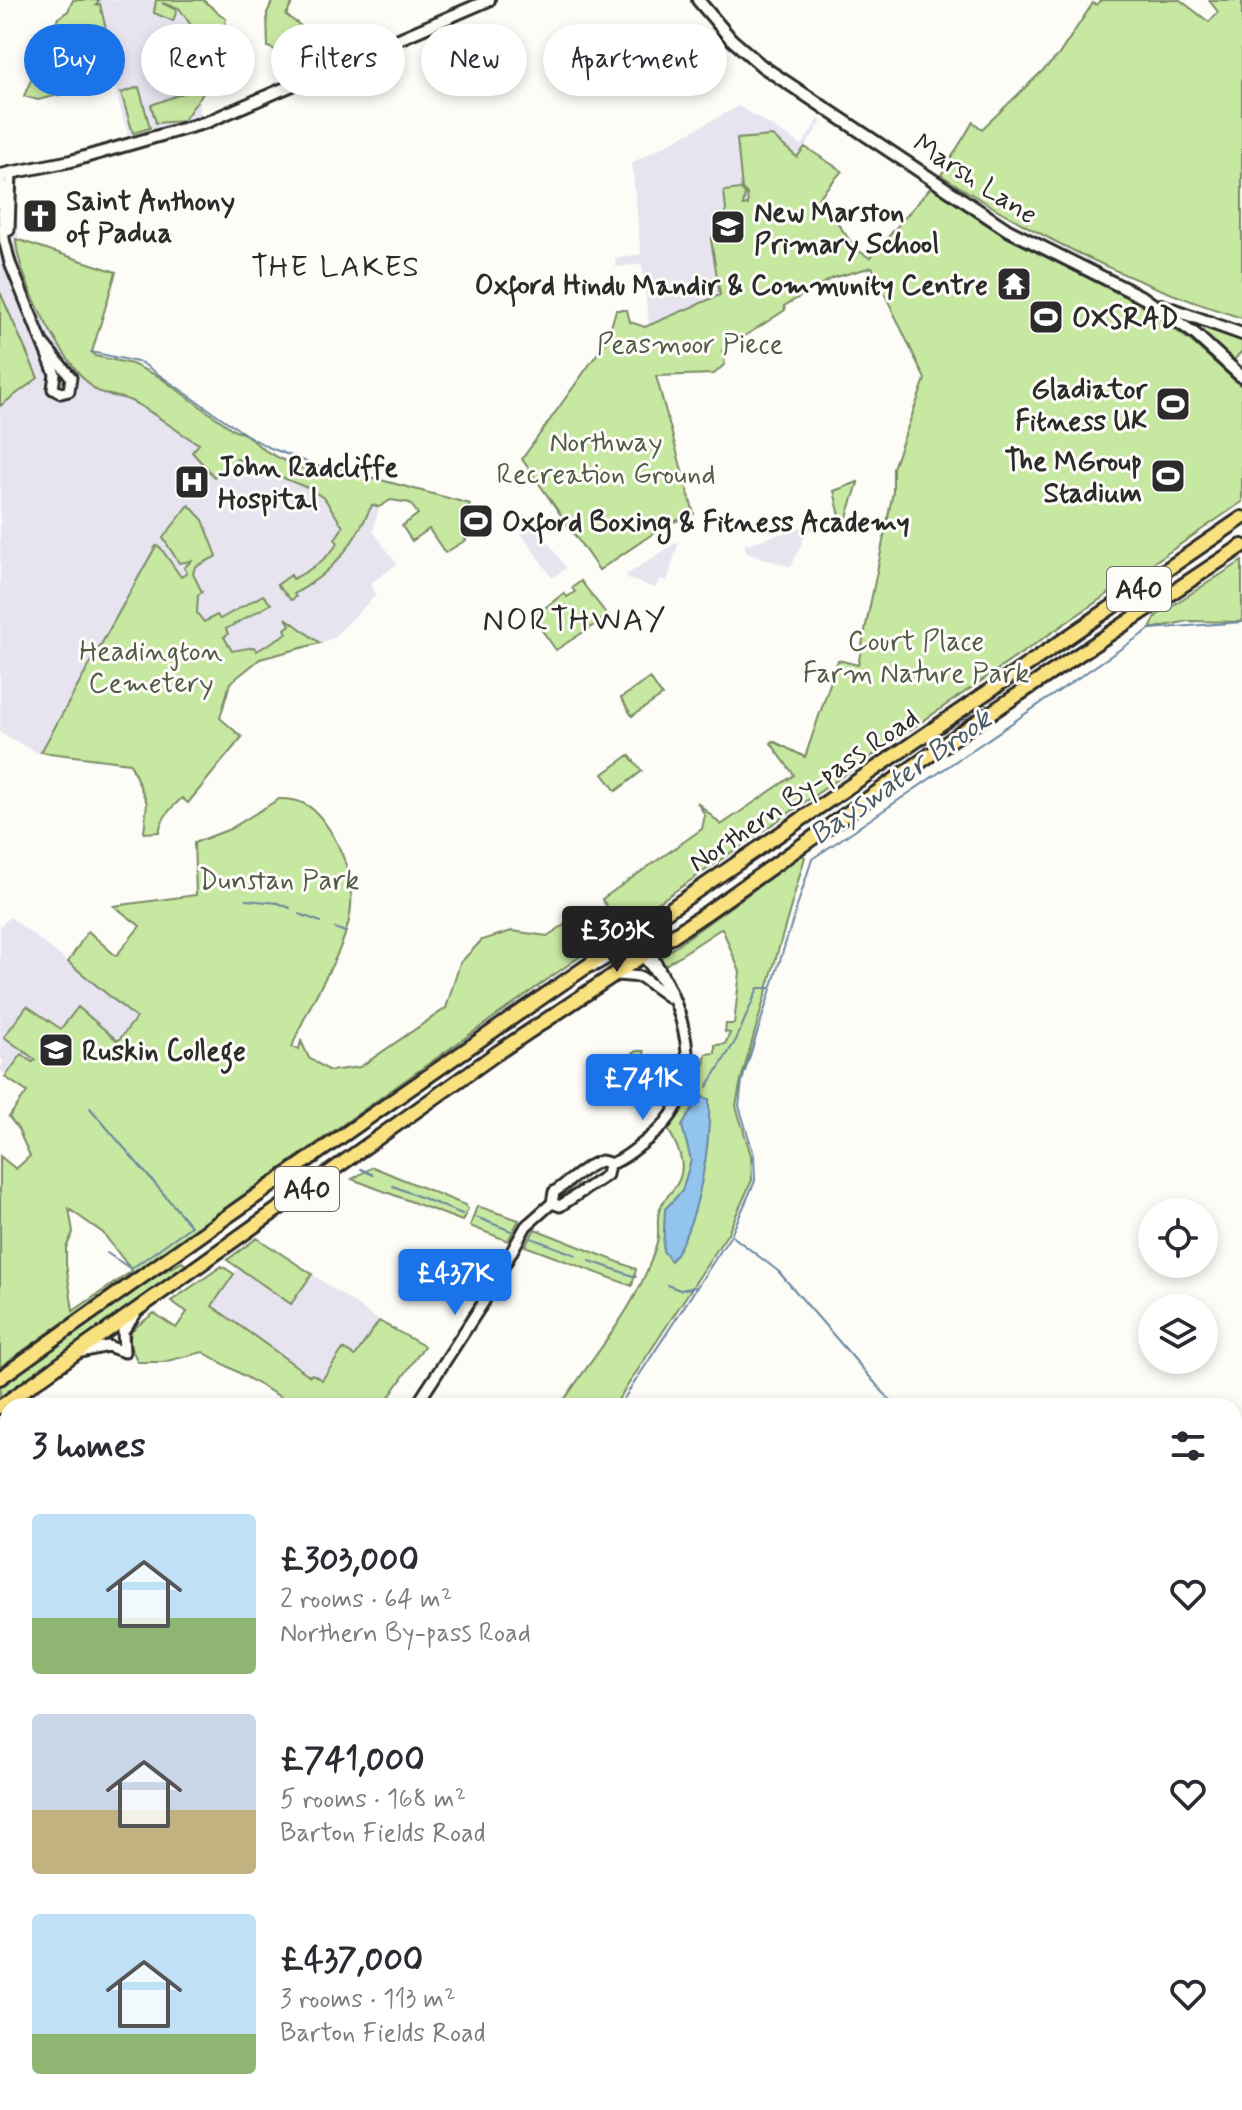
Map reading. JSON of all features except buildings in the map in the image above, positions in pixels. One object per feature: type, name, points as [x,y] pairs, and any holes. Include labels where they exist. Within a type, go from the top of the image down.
[{"type":"highway","name":"Northern By-pass Road","points":[[0,1378],[304,1160],[583,971],[806,813],[1242,518]]},
{"type":"highway","name":"Northern By-pass Road","points":[[12,1398],[497,1053],[617,975],[968,728],[1242,546]]},
{"type":"main road","points":[[5,177],[207,122],[489,0]]},
{"type":"main road","name":"Marsh Lane","points":[[698,0],[731,39],[762,66],[1029,242],[1144,298],[1195,334],[1242,377]]},
{"type":"main road","points":[[1144,298],[1242,334]]},
{"type":"main road","points":[[1232,366],[1242,356]]},
{"type":"street","points":[[5,177],[7,249],[19,290],[59,373]]},
{"type":"street","points":[[583,971],[635,945],[641,930]]},
{"type":"street","points":[[421,1398],[483,1303],[527,1224],[552,1203],[554,1192],[598,1162],[609,1164],[660,1130],[675,1112],[689,1071],[687,1041],[668,988],[646,954],[635,945]]},
{"type":"street","points":[[617,975],[641,977],[673,1001]]},
{"type":"street","points":[[552,1203],[560,1206],[607,1175],[609,1164]]},
{"type":"street","points":[[70,1356],[97,1347],[124,1352],[123,1331],[144,1305]]},
{"type":"shaded area","points":[[86,0],[186,0],[222,19],[219,24],[141,24],[141,96],[198,96],[201,116],[128,135],[117,96],[125,96],[125,24],[58,24],[72,22]]},
{"type":"shaded area","name":"New Marston Primary School","points":[[739,106],[802,145],[819,119],[822,121],[805,147],[842,171],[720,295],[649,325],[642,264],[616,267],[615,258],[641,254],[632,163]]},
{"type":"shaded area","name":"John Radcliffe Hospital","points":[[0,213],[17,213],[20,265],[38,304],[102,392],[132,402],[220,456],[244,432],[266,451],[318,473],[336,476],[340,469],[378,479],[391,500],[379,507],[373,531],[397,564],[370,584],[376,595],[332,639],[260,659],[219,656],[158,546],[40,754],[0,733],[0,406],[38,378],[0,292]]},
{"type":"shaded area","points":[[523,515],[532,518],[566,568],[552,578],[515,524]]},
{"type":"shaded area","points":[[829,519],[830,522],[807,531],[791,567],[747,553],[744,545]]},
{"type":"shaded area","points":[[679,541],[667,581],[660,579],[655,588],[628,579],[626,575]]},
{"type":"shaded area","name":"Ruskin College","points":[[10,917],[68,962],[88,931],[136,1018],[30,1157],[24,1139],[9,1117],[27,1092],[0,1070],[3,1061],[0,1058],[0,926]]},
{"type":"shaded area","points":[[238,1267],[291,1304],[312,1274],[379,1321],[354,1356],[321,1380],[310,1377],[212,1305]]},
{"type":"green space","points":[[73,0],[99,0],[96,5],[100,4],[105,24],[55,24],[68,11]]},
{"type":"green space","points":[[156,0],[203,0],[226,19],[225,24],[190,24],[179,8],[162,3],[177,10],[173,21],[154,13]]},
{"type":"green space","points":[[273,0],[294,0],[286,15],[298,24],[271,24],[271,48],[268,47],[267,13]]},
{"type":"green space","points":[[1101,0],[1180,0],[1209,22],[1218,12],[1209,0],[1242,0],[1242,318],[1163,290],[1086,257],[1012,218],[941,175],[973,122],[982,129],[1058,56],[1093,3],[1096,5]]},
{"type":"green space","points":[[139,87],[150,128],[133,133],[122,96],[125,96],[125,92]]},
{"type":"green space","points":[[24,96],[55,96],[38,100]]},
{"type":"green space","points":[[175,96],[201,96],[183,121],[156,123],[151,105]]},
{"type":"green space","points":[[772,136],[797,157],[805,147],[842,171],[819,197],[856,249],[870,258],[931,187],[1002,235],[1138,303],[1192,342],[1242,387],[1242,502],[630,922],[618,924],[602,899],[702,829],[705,815],[697,802],[721,825],[794,775],[771,743],[773,741],[805,757],[838,660],[858,665],[893,492],[893,468],[925,379],[872,267],[833,278],[784,306],[785,310],[722,351],[725,364],[714,374],[656,376],[694,514],[666,525],[599,570],[522,459],[607,340],[616,310],[627,310],[630,322],[645,327],[720,295],[711,240],[726,210],[724,191],[740,189],[745,194],[743,206],[748,205],[747,194],[742,189],[737,139]]},
{"type":"green space","points":[[16,239],[116,272],[92,352],[95,356],[132,364],[158,376],[235,431],[245,434],[263,449],[292,464],[336,476],[340,469],[470,504],[460,531],[466,540],[445,553],[429,529],[412,541],[402,526],[418,514],[410,503],[391,500],[379,507],[372,505],[341,556],[321,576],[294,594],[296,597],[291,600],[277,585],[291,575],[293,579],[312,568],[338,543],[335,539],[343,527],[325,499],[310,489],[237,459],[214,477],[192,452],[199,444],[127,399],[96,390],[70,362],[44,320],[24,276]]},
{"type":"green space","points":[[0,292],[38,378],[0,406]]},
{"type":"green space","points":[[1173,312],[1242,338],[1242,351],[1235,359],[1228,359]]},
{"type":"green space","points":[[858,483],[843,529],[834,491]]},
{"type":"green space","name":"Headington Cemetery","points":[[189,505],[203,520],[217,556],[195,567],[193,574],[202,592],[198,595],[197,613],[204,622],[217,615],[220,619],[263,595],[271,604],[226,629],[228,634],[224,637],[232,651],[254,647],[257,651],[287,633],[285,629],[290,625],[286,618],[320,643],[260,659],[230,683],[220,718],[242,737],[188,803],[182,798],[170,810],[159,832],[144,833],[147,803],[130,763],[41,752],[156,546],[160,547],[181,577],[187,573],[184,568],[191,561],[179,563],[163,538]]},
{"type":"green space","points":[[1242,561],[1242,622],[1188,621],[1150,629],[1156,616]]},
{"type":"green space","points":[[581,581],[608,616],[556,650],[536,622],[536,615],[564,593],[567,597],[575,592],[572,588]]},
{"type":"green space","points":[[650,678],[662,696],[632,716],[621,698]]},
{"type":"green space","points":[[629,755],[642,771],[616,791],[603,774]]},
{"type":"green space","name":"Dunstan Park","points":[[279,799],[296,800],[319,816],[345,861],[351,890],[350,916],[343,941],[292,1047],[299,1049],[301,1041],[309,1058],[330,1071],[360,1067],[446,1008],[460,963],[482,940],[512,931],[547,936],[589,909],[595,911],[609,936],[0,1367],[0,1156],[16,1169],[30,1156],[9,1117],[27,1092],[5,1077],[22,1054],[32,1062],[36,1060],[4,1037],[27,1006],[61,1029],[78,1007],[118,1041],[136,1018],[68,962],[88,931],[116,956],[140,926],[114,906],[196,895],[194,843],[230,829]],"holes":[[[69,1209],[103,1233],[132,1271],[73,1311],[66,1264],[66,1248],[73,1232]]]},
{"type":"green space","points":[[802,855],[805,857],[736,1106],[751,1155],[752,1180],[728,1233],[619,1398],[566,1398],[640,1287],[657,1242],[660,1209],[681,1176],[681,1160],[668,1129],[681,1112],[693,1075],[702,1074],[706,1054],[715,1053],[715,1045],[725,1044],[730,1033],[725,1032],[726,1024],[734,1024],[740,972],[722,928],[664,966],[688,1018],[662,966],[661,957]]},
{"type":"green space","points":[[636,1051],[644,1051],[645,1061],[643,1076],[636,1089],[618,1064]]},
{"type":"green space","points":[[373,1167],[465,1205],[468,1209],[462,1221],[352,1179]]},
{"type":"green space","points":[[477,1206],[519,1220],[508,1241],[470,1226]]},
{"type":"green space","points":[[535,1229],[636,1269],[632,1286],[525,1246]]},
{"type":"green space","points":[[257,1238],[312,1274],[291,1304],[227,1260]]},
{"type":"green space","points":[[182,1262],[186,1265],[185,1269],[6,1398],[0,1398],[0,1385],[146,1282]]},
{"type":"green space","points":[[222,1266],[234,1274],[212,1306],[310,1376],[312,1374],[322,1380],[343,1349],[355,1356],[379,1321],[424,1346],[388,1398],[282,1398],[203,1352],[163,1362],[138,1362],[129,1344],[131,1331],[154,1313],[176,1328],[187,1312],[171,1301]]},
{"type":"water","points":[[700,1096],[709,1099],[705,1161],[689,1227],[671,1261],[663,1251],[665,1209],[682,1191],[691,1160],[682,1126]]},
{"type":"waterway","points":[[91,352],[142,363],[268,447],[343,476]]},
{"type":"waterway","name":"Bayswater Brook","points":[[624,1398],[731,1235],[755,1181],[754,1155],[739,1106],[742,1081],[812,859],[1150,629],[1242,622]]},
{"type":"waterway","points":[[246,900],[278,903],[290,908]]},
{"type":"waterway","points":[[299,914],[321,922]]},
{"type":"waterway","points":[[335,928],[345,932]]},
{"type":"waterway","points":[[707,1087],[736,1040],[758,988],[770,988]]},
{"type":"waterway","points":[[90,1108],[191,1226],[131,1269],[107,1253]]},
{"type":"waterway","points":[[361,1169],[373,1175]]},
{"type":"waterway","points":[[393,1186],[462,1214]]},
{"type":"waterway","points":[[476,1217],[511,1231]]},
{"type":"waterway","points":[[731,1235],[778,1271],[888,1398]]},
{"type":"waterway","points":[[531,1238],[576,1255]]},
{"type":"waterway","points":[[590,1261],[636,1277]]},
{"type":"waterway","points":[[667,1285],[680,1290],[697,1287]]},
{"type":"place","name":"Saint Anthony of Padua","points":[[40,216]]},
{"type":"place","name":"New Marston Primary School","points":[[728,227]]},
{"type":"place","name":"Oxford Hindu Mandir & Community Centre","points":[[1014,284]]},
{"type":"place","name":"OXSRAD","points":[[1046,317]]},
{"type":"place","name":"Gladiator Fitness UK","points":[[1173,404]]},
{"type":"place","name":"The MGroup Stadium","points":[[1168,476]]},
{"type":"place","name":"John Radcliffe Hospital","points":[[192,482]]},
{"type":"place","name":"Oxford Boxing & Fitness Academy","points":[[476,521]]},
{"type":"place","name":"Ruskin College","points":[[56,1050]]},
{"type":"district","name":"THE LAKES","points":[[336,266]]},
{"type":"district","name":"NORTHWAY","points":[[575,619]]},
{"type":"park label","name":"Peasmoor Piece","points":[[690,343]]},
{"type":"park label","name":"Northway Recreation Ground","points":[[606,457]]},
{"type":"park label","name":"Court Place Farm Nature Park","points":[[916,656]]}]
